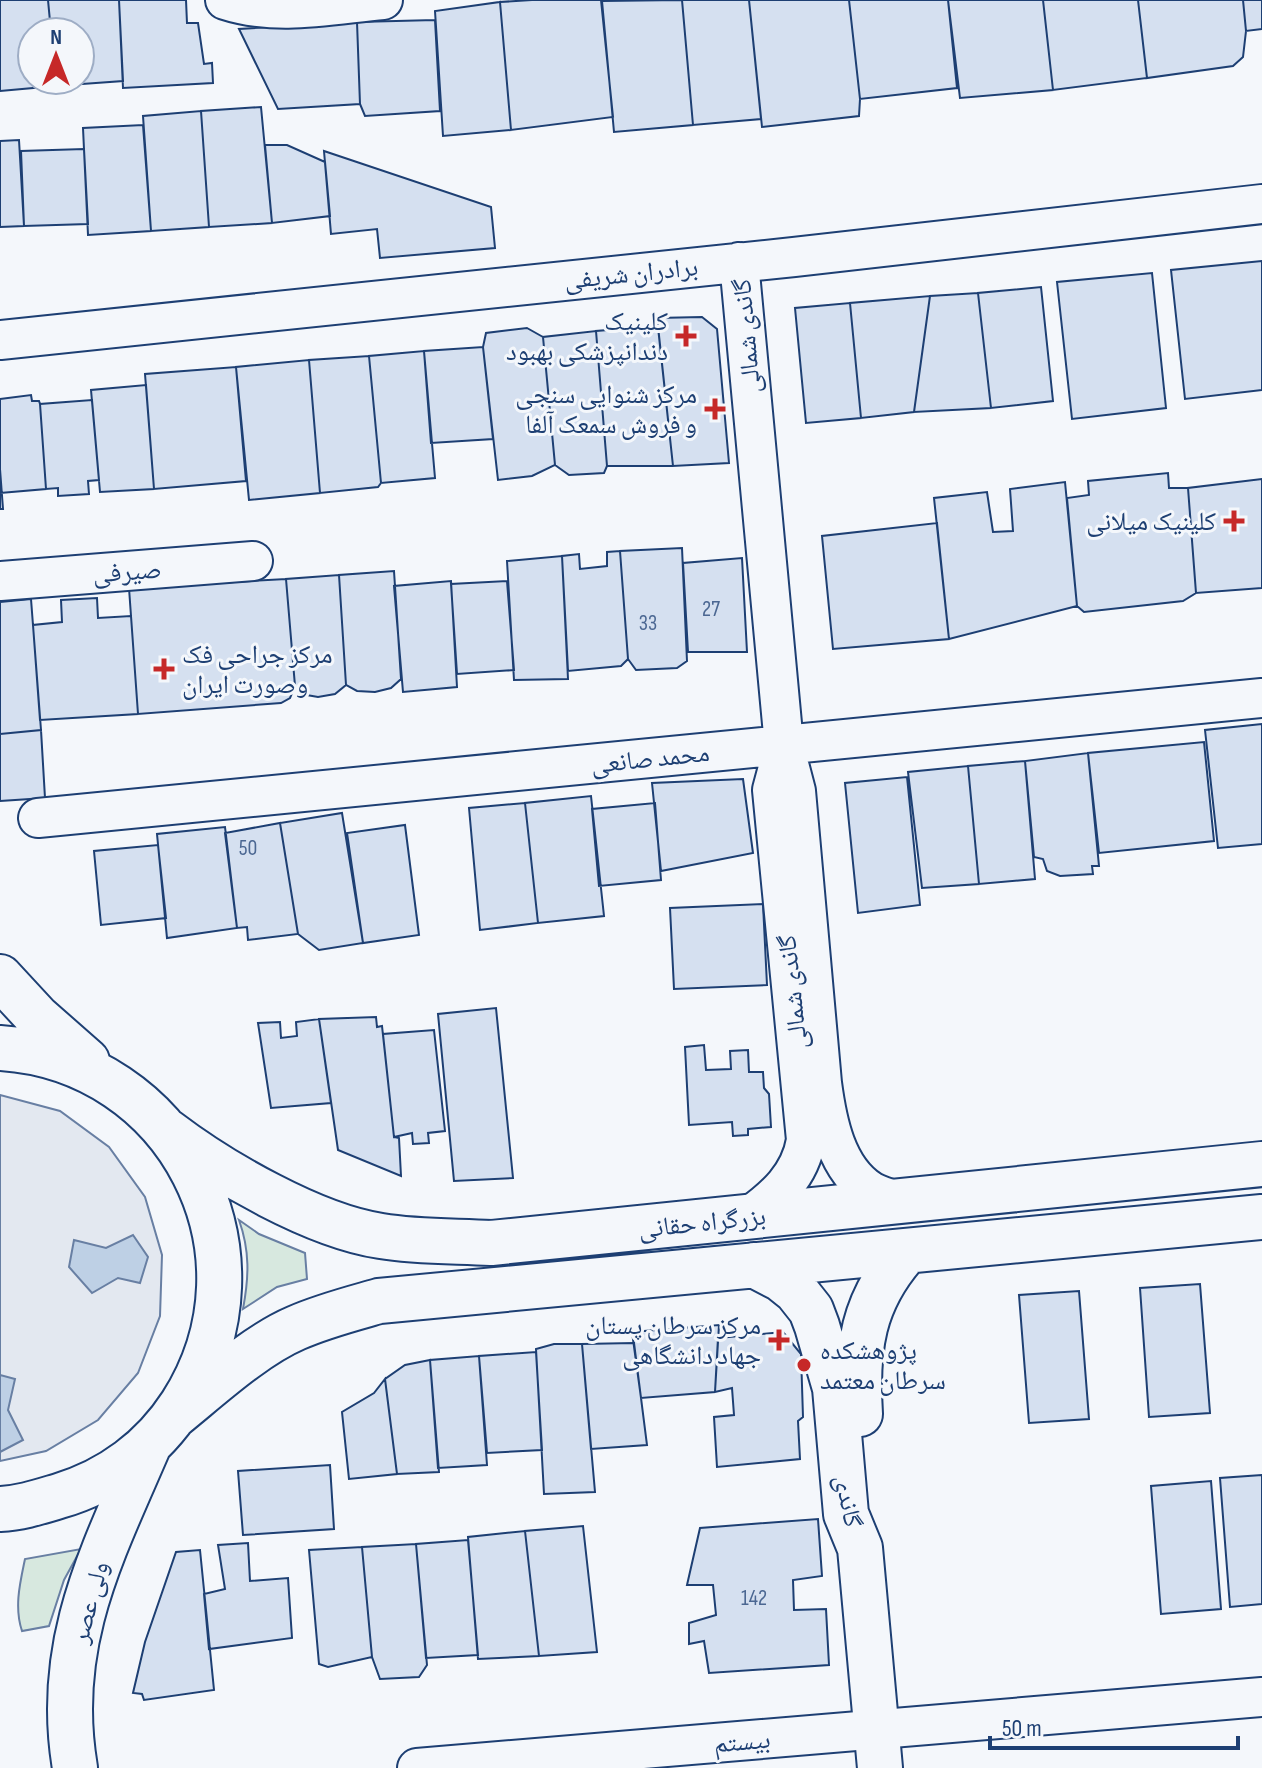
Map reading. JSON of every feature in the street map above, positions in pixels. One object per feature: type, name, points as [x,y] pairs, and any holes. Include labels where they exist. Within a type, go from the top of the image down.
[{"type":"main road","points":[[0,977],[37,1017],[141,1104],[167,1131],[199,1181],[218,1243],[218,1310],[209,1347],[195,1383],[162,1430]]},
{"type":"main road","points":[[0,1048],[51,1055],[110,1081]]},
{"type":"main road","name":"بزرگراه حقانی","points":[[167,1131],[186,1146],[320,1219],[381,1236],[491,1243],[1262,1164]]},
{"type":"main road","name":"بزرگراه حقانی","points":[[0,1509],[22,1508],[85,1488],[119,1469],[234,1368],[293,1329],[328,1315],[379,1301],[1262,1217]]},
{"type":"main road","points":[[860,1548],[866,1511],[859,1355],[876,1291],[907,1251]]},
{"type":"main road","name":"گاندی","points":[[754,1265],[781,1279],[796,1291],[811,1310],[835,1388],[846,1514],[860,1548],[878,1749]]},
{"type":"main road","name":"ولی عصر","points":[[75,1768],[70,1735],[69,1691],[84,1602],[97,1565],[162,1430]]},
{"type":"street","points":[[225,0],[274,11],[383,0]]},
{"type":"street","name":"برادران شریفی","points":[[0,340],[1262,204]]},
{"type":"street","name":"گاندی شمالی","points":[[739,262],[784,745],[796,791],[825,1108],[839,1151],[854,1175],[873,1192],[901,1202]]},
{"type":"street","name":"صیرفی","points":[[0,581],[253,561]]},
{"type":"street","name":"محمد صانعی","points":[[38,818],[1262,698]]},
{"type":"street","name":"گاندی شمالی","points":[[747,1218],[775,1197],[786,1184],[800,1165],[806,1140],[772,790],[784,745]]},
{"type":"street","name":"بیستم","points":[[417,1768],[878,1749],[1262,1697]]},
{"type":"shaded area","points":[[0,1095],[60,1111],[109,1147],[145,1197],[162,1255],[160,1316],[138,1373],[98,1420],[46,1451],[0,1461]]},
{"type":"shaded area","points":[[239,1220],[259,1234],[305,1253],[307,1279],[277,1287],[243,1309],[247,1264]]},
{"type":"shaded area","points":[[81,1549],[64,1580],[49,1626],[22,1631],[18,1604],[25,1559]]},
{"type":"water","points":[[133,1235],[148,1257],[140,1283],[118,1278],[92,1293],[69,1267],[74,1240],[106,1248]]},
{"type":"water","points":[[0,1375],[15,1379],[8,1410],[23,1440],[0,1452]]},
{"type":"building","points":[[0,0],[48,0],[50,16],[16,16],[16,90],[0,91]]},
{"type":"building","points":[[48,0],[119,0],[123,81],[96,83],[96,16],[50,16]]},
{"type":"building","points":[[119,0],[186,0],[187,23],[198,23],[204,64],[212,63],[213,83],[123,88]]},
{"type":"building","points":[[601,0],[613,117],[511,130],[500,2]]},
{"type":"building","points":[[682,0],[693,125],[614,132],[602,1]]},
{"type":"building","points":[[682,0],[749,0],[761,119],[693,125]]},
{"type":"building","points":[[749,0],[849,0],[860,99],[859,116],[762,127]]},
{"type":"building","points":[[849,0],[948,0],[957,88],[860,99]]},
{"type":"building","points":[[948,0],[1043,0],[1053,90],[960,98]]},
{"type":"building","points":[[1043,0],[1138,0],[1147,78],[1053,90]]},
{"type":"building","points":[[1138,0],[1243,0],[1246,31],[1243,57],[1233,66],[1147,78]]},
{"type":"building","points":[[1243,0],[1262,0],[1262,29],[1246,31]]},
{"type":"building","points":[[500,2],[511,130],[443,136],[435,11]]},
{"type":"building","points":[[435,20],[440,111],[365,116],[360,104],[357,22]]},
{"type":"building","points":[[357,22],[360,104],[278,109],[239,29]]},
{"type":"building","points":[[261,107],[272,223],[209,227],[201,111]]},
{"type":"building","points":[[201,111],[209,227],[151,231],[143,116]]},
{"type":"building","points":[[143,125],[151,231],[88,235],[83,128]]},
{"type":"building","points":[[19,140],[24,226],[0,227],[0,141]]},
{"type":"building","points":[[265,145],[287,145],[325,162],[330,216],[272,223]]},
{"type":"building","points":[[84,149],[88,224],[24,226],[21,151]]},
{"type":"building","points":[[324,151],[491,207],[495,248],[380,258],[377,229],[331,234]]},
{"type":"building","points":[[1262,261],[1262,390],[1185,399],[1171,270]]},
{"type":"building","points":[[1152,273],[1166,408],[1072,419],[1057,282]]},
{"type":"building","points":[[1041,287],[1053,401],[991,408],[978,293]]},
{"type":"building","points":[[978,293],[991,408],[914,412],[930,296]]},
{"type":"building","points":[[930,296],[914,412],[861,418],[850,303]]},
{"type":"building","points":[[850,303],[861,418],[806,423],[795,308]]},
{"type":"building","points":[[702,317],[717,329],[729,463],[673,466],[657,318]]},
{"type":"building","points":[[658,326],[673,466],[607,466],[596,331]]},
{"type":"building","points":[[527,328],[543,337],[555,465],[532,476],[498,480],[483,347],[486,333]]},
{"type":"building","points":[[596,331],[607,466],[604,473],[569,475],[555,465],[543,337]]},
{"type":"building","points":[[483,347],[493,439],[431,443],[424,351]]},
{"type":"building","points":[[424,351],[435,478],[381,483],[369,356]]},
{"type":"building","points":[[369,356],[381,483],[378,487],[320,493],[309,360]]},
{"type":"building","points":[[309,360],[320,493],[249,500],[236,367]]},
{"type":"building","points":[[236,367],[246,481],[154,489],[145,374]]},
{"type":"building","points":[[146,385],[154,489],[100,492],[91,390]]},
{"type":"building","points":[[31,395],[32,401],[39,401],[40,404],[46,489],[0,493],[0,399]]},
{"type":"building","points":[[92,400],[99,480],[88,481],[89,494],[58,496],[58,488],[46,489],[40,404]]},
{"type":"building","points":[[0,469],[3,509],[0,509]]},
{"type":"building","points":[[1168,473],[1169,488],[1188,488],[1196,593],[1183,601],[1084,612],[1077,606],[1067,498],[1089,495],[1088,481]]},
{"type":"building","points":[[1262,479],[1262,588],[1196,593],[1188,488]]},
{"type":"building","points":[[1065,482],[1077,606],[949,639],[934,498],[987,492],[993,532],[1013,531],[1010,489]]},
{"type":"building","points":[[937,523],[949,639],[833,649],[822,536]]},
{"type":"building","points":[[682,548],[687,661],[677,668],[636,670],[628,659],[620,551]]},
{"type":"building","points":[[620,551],[628,659],[621,666],[568,671],[562,556],[579,554],[580,569],[607,566],[607,552]]},
{"type":"building","points":[[562,556],[568,679],[514,680],[507,561]]},
{"type":"building","points":[[742,558],[747,652],[688,652],[683,563]]},
{"type":"building","points":[[394,571],[401,679],[391,688],[375,692],[357,691],[346,685],[339,575]]},
{"type":"building","points":[[339,575],[346,685],[335,694],[318,697],[301,694],[295,686],[286,579]]},
{"type":"building","points":[[286,579],[295,686],[290,698],[281,703],[138,714],[129,588]]},
{"type":"building","points":[[451,581],[457,687],[403,692],[394,586]]},
{"type":"building","points":[[507,581],[514,670],[457,674],[451,584]]},
{"type":"building","points":[[97,598],[98,618],[131,616],[138,714],[40,720],[33,625],[62,622],[61,600]]},
{"type":"building","points":[[31,599],[41,730],[0,734],[0,602]]},
{"type":"building","points":[[1262,724],[1262,844],[1218,848],[1205,730]]},
{"type":"building","points":[[41,730],[45,798],[0,801],[0,734]]},
{"type":"building","points":[[1204,742],[1214,841],[1099,853],[1088,753]]},
{"type":"building","points":[[1088,753],[1099,866],[1092,866],[1093,874],[1060,876],[1047,871],[1043,859],[1034,857],[1025,761]]},
{"type":"building","points":[[1025,761],[1035,879],[979,884],[968,766]]},
{"type":"building","points":[[968,766],[979,884],[922,888],[908,772]]},
{"type":"building","points":[[907,777],[920,905],[858,913],[845,783]]},
{"type":"building","points":[[743,779],[753,853],[661,871],[652,783]]},
{"type":"building","points":[[591,796],[604,916],[538,923],[525,803]]},
{"type":"building","points":[[525,803],[538,923],[480,930],[469,808]]},
{"type":"building","points":[[655,803],[661,880],[599,886],[592,809]]},
{"type":"building","points":[[342,813],[363,943],[319,950],[298,934],[280,823]]},
{"type":"building","points":[[280,823],[298,934],[248,940],[247,927],[237,928],[225,833]]},
{"type":"building","points":[[405,825],[419,935],[363,943],[347,833]]},
{"type":"building","points":[[225,827],[237,928],[167,938],[157,834]]},
{"type":"building","points":[[158,845],[166,918],[101,925],[94,851]]},
{"type":"building","points":[[763,904],[767,985],[674,989],[670,908]]},
{"type":"building","points":[[496,1008],[513,1178],[454,1181],[438,1014]]},
{"type":"building","points":[[376,1017],[377,1027],[382,1026],[394,1137],[399,1138],[401,1176],[338,1150],[319,1019]]},
{"type":"building","points":[[319,1019],[331,1103],[271,1108],[258,1023],[280,1022],[281,1038],[297,1036],[296,1022]]},
{"type":"building","points":[[434,1030],[445,1131],[428,1133],[429,1143],[413,1144],[412,1133],[394,1137],[383,1034]]},
{"type":"building","points":[[704,1045],[706,1070],[731,1069],[730,1051],[748,1050],[749,1072],[763,1072],[764,1088],[769,1094],[771,1127],[748,1129],[748,1135],[733,1136],[732,1122],[689,1125],[685,1047]]},
{"type":"building","points":[[1200,1284],[1210,1413],[1149,1417],[1140,1288]]},
{"type":"building","points":[[1079,1291],[1089,1419],[1029,1423],[1019,1295]]},
{"type":"building","points":[[719,1325],[715,1392],[641,1398],[632,1332]]},
{"type":"building","points":[[783,1332],[801,1354],[803,1417],[798,1421],[800,1459],[717,1467],[714,1417],[734,1415],[732,1388],[715,1392],[718,1338]]},
{"type":"building","points":[[634,1343],[647,1445],[591,1449],[582,1344]]},
{"type":"building","points":[[554,1344],[582,1344],[595,1492],[544,1494],[536,1349]]},
{"type":"building","points":[[536,1352],[542,1450],[487,1453],[479,1356]]},
{"type":"building","points":[[479,1356],[487,1465],[438,1468],[430,1360]]},
{"type":"building","points":[[430,1360],[439,1472],[397,1474],[385,1379],[405,1365]]},
{"type":"building","points":[[385,1379],[397,1474],[349,1479],[342,1412],[374,1393]]},
{"type":"building","points":[[330,1465],[334,1529],[243,1535],[238,1471]]},
{"type":"building","points":[[1262,1475],[1262,1604],[1230,1607],[1220,1478]]},
{"type":"building","points":[[1211,1481],[1221,1609],[1161,1614],[1151,1486]]},
{"type":"building","points":[[818,1519],[822,1576],[793,1580],[794,1610],[826,1609],[829,1665],[709,1673],[704,1641],[689,1644],[689,1623],[716,1615],[713,1585],[687,1585],[700,1528]]},
{"type":"building","points":[[583,1526],[597,1652],[539,1656],[525,1531]]},
{"type":"building","points":[[525,1531],[539,1656],[478,1659],[468,1537]]},
{"type":"building","points":[[468,1540],[478,1655],[426,1658],[416,1544]]},
{"type":"building","points":[[248,1543],[250,1581],[288,1578],[292,1638],[209,1649],[204,1594],[225,1589],[218,1545]]},
{"type":"building","points":[[416,1544],[427,1665],[419,1677],[380,1679],[372,1657],[362,1547]]},
{"type":"building","points":[[362,1547],[372,1657],[328,1667],[319,1664],[309,1550]]},
{"type":"building","points":[[200,1550],[214,1690],[144,1700],[142,1694],[133,1693],[145,1642],[176,1552]]},
{"type":"place","name":"کلینیک دندانپزشکی بهبود","points":[[686,336]]},
{"type":"place","name":"مرکز شنوایی سنجی و فروش سمعک آلفا","points":[[715,409]]},
{"type":"place","name":"کلینیک میلانی","points":[[1234,521]]},
{"type":"place","name":"مرکز جراحی فک وصورت ایران","points":[[164,669]]},
{"type":"place","name":"مرکز سرطان پستان جهاد دانشگاهی","points":[[779,1340]]},
{"type":"place","name":"پژوهشکده سرطان معتمد","points":[[804,1365]]}]
